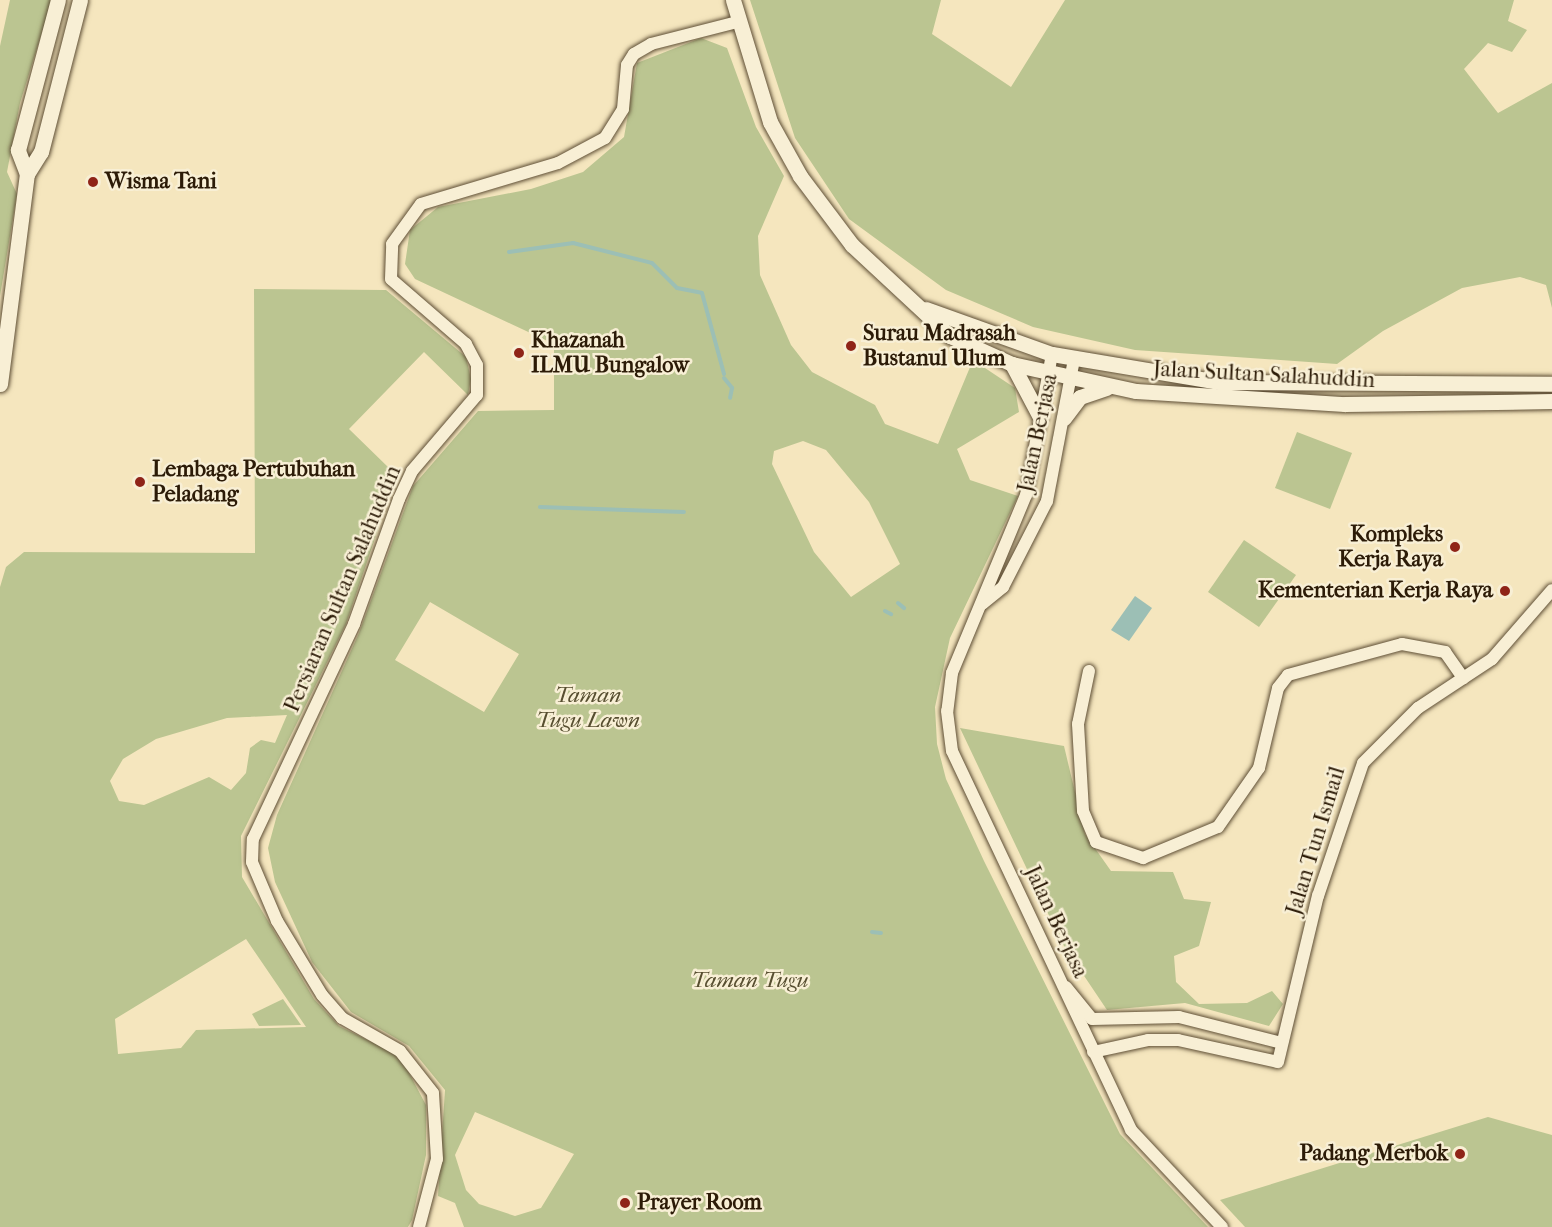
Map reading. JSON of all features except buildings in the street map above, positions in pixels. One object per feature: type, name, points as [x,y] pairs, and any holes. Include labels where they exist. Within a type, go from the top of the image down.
[{"type":"street","points":[[27,174],[18,150],[58,0]]},
{"type":"street","points":[[0,384],[27,174],[41,152],[80,0]]},
{"type":"street","name":"Jalan Sultan Salahuddin","points":[[733,0],[737,21],[770,122],[800,176],[852,245],[950,336],[1012,364],[1048,374],[1118,388],[1220,400],[1552,401]]},
{"type":"street","name":"Persiaran Sultan Salahuddin","points":[[419,1227],[437,1159],[433,1093],[400,1051],[342,1018],[322,995],[277,921],[252,862],[253,839],[354,624],[408,480],[477,395],[477,365],[466,344],[391,279],[392,244],[421,204],[558,163],[605,138],[623,109],[627,65],[634,54],[651,44],[737,21]]},
{"type":"street","name":"Jalan Sultan Salahuddin","points":[[923,309],[1052,354],[1220,382],[1552,384]]},
{"type":"street","name":"Jalan Berjasa","points":[[1052,354],[1026,495],[952,673],[947,711],[952,751],[1066,987],[1091,1048],[1131,1130],[1222,1227]]},
{"type":"street","name":"Jalan Berjasa","points":[[982,604],[1003,586],[1047,501],[1074,359]]},
{"type":"street","points":[[1012,364],[1040,417]]},
{"type":"street","points":[[1534,384],[1552,379]]},
{"type":"street","points":[[1064,418],[1080,397],[1097,388],[1118,388]]},
{"type":"street","points":[[1523,401],[1552,413]]},
{"type":"street","name":"Jalan Tun Ismail","points":[[1091,1048],[1148,1040],[1178,1040],[1278,1062],[1318,896],[1363,763],[1380,740],[1462,678],[1492,659],[1552,590]]},
{"type":"street","points":[[1089,671],[1078,724],[1083,811],[1096,842],[1143,858],[1218,826],[1259,768],[1278,688],[1288,675],[1401,644],[1444,652],[1462,678]]},
{"type":"street","points":[[1066,987],[1092,1019],[1179,1017],[1282,1043]]},
{"type":"street","points":[[1091,1048],[1112,1019]]},
{"type":"street","points":[[1250,1057],[1282,1043]]},
{"type":"green space","points":[[10,0],[52,0],[20,103],[7,172],[17,194],[0,296],[0,46]]},
{"type":"green space","points":[[750,0],[941,0],[932,34],[1011,87],[1065,0],[1514,0],[1508,21],[1527,30],[1512,52],[1488,43],[1464,69],[1498,113],[1552,83],[1552,308],[1546,285],[1520,277],[1462,288],[1383,331],[1337,364],[1135,350],[1033,327],[946,290],[849,219],[795,138]]},
{"type":"green space","name":"Taman Tugu","points":[[701,38],[727,48],[756,127],[784,176],[758,236],[760,275],[791,345],[812,372],[875,405],[885,424],[938,444],[973,360],[1015,388],[1019,412],[957,449],[970,480],[1018,496],[950,638],[935,707],[937,744],[946,779],[984,861],[1120,1134],[1208,1227],[464,1227],[455,1203],[438,1196],[445,1090],[409,1046],[351,1012],[312,962],[275,882],[268,848],[277,815],[359,633],[413,486],[478,411],[554,410],[554,344],[415,279],[405,264],[410,230],[438,207],[531,189],[583,172],[624,137],[637,63]],"holes":[[[803,441],[826,450],[869,502],[900,564],[851,597],[814,552],[772,464],[774,451]],[[430,602],[519,654],[484,712],[395,660]],[[475,1112],[574,1154],[541,1208],[515,1216],[479,1204],[466,1190],[455,1155]]]},
{"type":"green space","points":[[254,289],[386,290],[466,357],[471,379],[468,395],[424,352],[349,429],[389,468],[389,497],[346,624],[241,836],[242,877],[314,999],[339,1026],[400,1056],[426,1105],[426,1155],[412,1220],[408,1227],[0,1227],[0,587],[6,567],[24,552],[255,553]],"holes":[[[287,715],[275,743],[261,740],[250,748],[246,773],[231,790],[209,777],[144,805],[119,801],[110,781],[123,759],[156,739],[227,718]],[[246,939],[306,1027],[196,1030],[181,1048],[118,1054],[115,1019]]]},
{"type":"green space","points":[[1297,432],[1352,453],[1330,509],[1275,488]]},
{"type":"green space","points":[[1244,540],[1296,575],[1259,627],[1208,592]]},
{"type":"green space","points":[[960,728],[1064,746],[1085,834],[1111,871],[1173,872],[1184,899],[1211,902],[1199,946],[1174,956],[1176,982],[1199,1004],[1247,1003],[1272,991],[1283,1004],[1269,1026],[1185,1003],[1107,1010],[1062,943]]},
{"type":"green space","points":[[283,999],[301,1025],[259,1026],[252,1014]]},
{"type":"green space","name":"Padang Merbok","points":[[1488,1117],[1552,1135],[1552,1227],[1245,1227],[1220,1200]]},
{"type":"water","points":[[1135,596],[1152,608],[1129,641],[1111,630]]},
{"type":"waterway","points":[[509,252],[573,243],[652,263],[677,288],[702,293],[724,374]]},
{"type":"waterway","points":[[724,378],[732,388],[730,398]]},
{"type":"waterway","points":[[540,507],[684,512]]},
{"type":"waterway","points":[[898,603],[904,608]]},
{"type":"waterway","points":[[885,611],[891,614]]},
{"type":"waterway","points":[[872,932],[881,933]]},
{"type":"place","name":"Wisma Tani","points":[[93,182]]},
{"type":"place","name":"Surau Madrasah Bustanul Ulum","points":[[851,346]]},
{"type":"place","name":"Khazanah ILMU Bungalow","points":[[519,353]]},
{"type":"place","name":"Lembaga Pertubuhan Peladang","points":[[140,482]]},
{"type":"place","name":"Kompleks Kerja Raya","points":[[1455,547]]},
{"type":"place","name":"Kementerian Kerja Raya","points":[[1505,591]]},
{"type":"place","name":"Padang Merbok","points":[[1460,1154]]},
{"type":"place","name":"Prayer Room","points":[[625,1203]]},
{"type":"park label","name":"Taman Tugu Lawn","points":[[588,708]]}]
